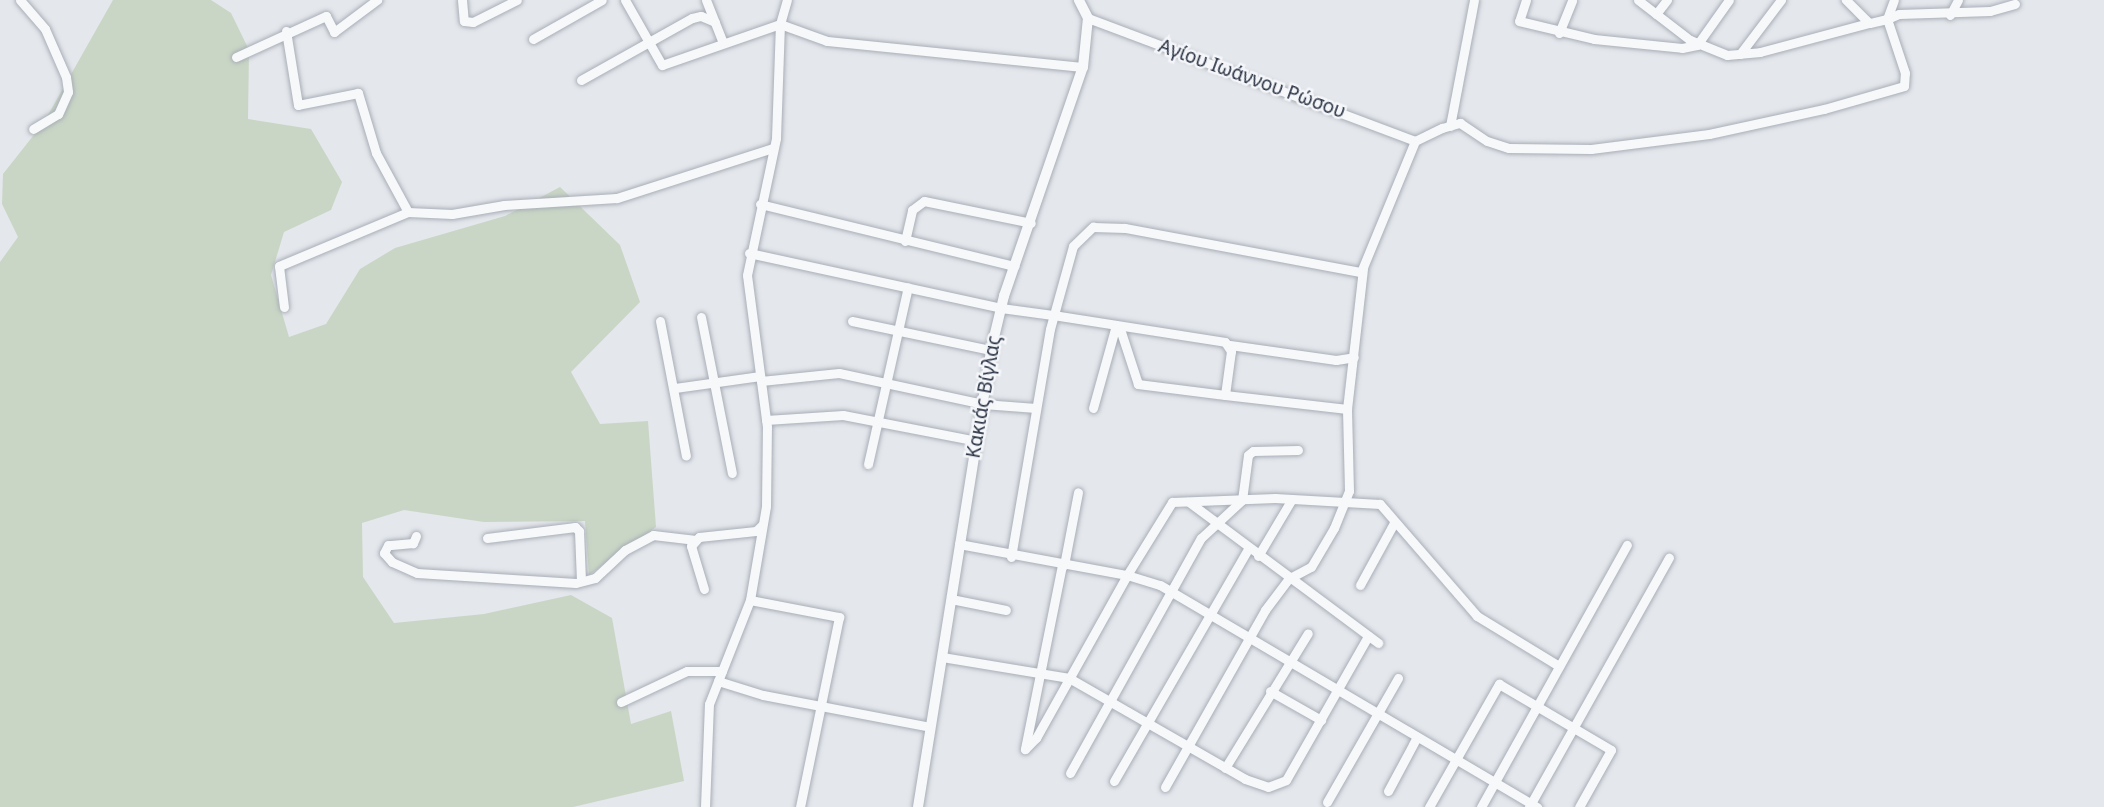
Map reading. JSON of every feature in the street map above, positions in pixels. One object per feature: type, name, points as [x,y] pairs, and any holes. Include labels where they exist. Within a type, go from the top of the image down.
[{"type":"street","points":[[20,0],[45,29],[68,92],[58,114],[33,129]]},
{"type":"street","points":[[236,57],[286,31],[326,16],[334,32],[377,0]]},
{"type":"street","points":[[462,0],[464,22],[473,22],[517,0]]},
{"type":"street","points":[[533,38],[601,0]]},
{"type":"street","points":[[625,0],[662,65],[780,24],[827,41],[1083,67]]},
{"type":"street","points":[[706,0],[723,43]]},
{"type":"street","points":[[705,807],[707,716],[750,600],[762,525],[766,420],[747,275],[749,253],[773,148],[780,24],[787,0]]},
{"type":"street","points":[[1079,0],[1088,19]]},
{"type":"street","points":[[1450,126],[1474,0]]},
{"type":"street","points":[[1526,0],[1519,21],[1559,33],[1682,48],[1697,45],[1729,0]]},
{"type":"street","points":[[1559,33],[1572,0]]},
{"type":"street","points":[[1638,0],[1697,45],[1727,55],[1910,13],[1950,15],[2015,4]]},
{"type":"street","points":[[1657,14],[1667,0]]},
{"type":"street","points":[[1740,54],[1781,0]]},
{"type":"street","points":[[1846,0],[1869,23]]},
{"type":"street","points":[[1165,787],[1249,639],[1288,579],[1311,567],[1347,499],[1347,409],[1363,269],[1415,141],[1460,123],[1487,141],[1540,152],[1709,134],[1824,109],[1904,86],[1905,73],[1887,19],[1894,0]]},
{"type":"street","points":[[1950,15],[1958,0]]},
{"type":"street","points":[[581,80],[691,18],[701,16],[715,22]]},
{"type":"street","name":"Κακιάς Βίγλας","points":[[918,807],[991,350],[1001,308],[1083,67],[1088,19]]},
{"type":"street","name":"Αγίου Ιωάννου Ρώσου","points":[[1088,19],[1415,141]]},
{"type":"street","points":[[286,31],[298,105],[358,93],[383,170],[408,212]]},
{"type":"street","points":[[284,307],[279,266],[408,212],[452,214],[504,205],[617,198],[773,148]]},
{"type":"street","points":[[905,241],[912,210],[924,201],[1031,223]]},
{"type":"street","points":[[760,204],[1015,266]]},
{"type":"street","points":[[1012,557],[1053,315],[1073,246],[1098,225],[1355,273],[1363,269]]},
{"type":"street","points":[[749,253],[1001,308],[1336,360],[1354,357]]},
{"type":"street","points":[[868,464],[908,287]]},
{"type":"street","points":[[701,317],[732,473]]},
{"type":"street","points":[[660,321],[686,456]]},
{"type":"street","points":[[852,321],[991,350]]},
{"type":"street","points":[[1118,325],[1138,384],[1347,409]]},
{"type":"street","points":[[1093,408],[1118,325]]},
{"type":"street","points":[[1225,395],[1230,345]]},
{"type":"street","points":[[674,388],[839,373],[983,404],[1036,408]]},
{"type":"street","points":[[766,420],[843,415],[976,441]]},
{"type":"street","points":[[1070,773],[1201,538],[1214,522],[1242,500],[1248,455],[1253,451],[1298,450]]},
{"type":"street","points":[[1078,492],[1025,749],[1036,738],[1172,502],[1347,499],[1380,503],[1394,523],[1477,616],[1559,666]]},
{"type":"street","points":[[1258,556],[1292,499]]},
{"type":"street","points":[[1189,502],[1288,579],[1378,643]]},
{"type":"street","points":[[1360,585],[1394,523]]},
{"type":"street","points":[[416,536],[413,543],[388,545],[384,552],[392,562],[416,573],[581,581],[595,578],[625,550],[653,535],[696,540],[756,531],[762,525]]},
{"type":"street","points":[[487,538],[575,527],[579,531],[581,581]]},
{"type":"street","points":[[696,540],[691,546],[704,589]]},
{"type":"street","points":[[960,544],[1012,557],[1127,576],[1172,593],[1532,806],[1669,558]]},
{"type":"street","points":[[1481,807],[1627,545]]},
{"type":"street","points":[[1114,781],[1248,549]]},
{"type":"street","points":[[951,599],[1006,610]]},
{"type":"street","points":[[750,600],[839,617],[800,807]]},
{"type":"street","points":[[1225,768],[1308,633]]},
{"type":"street","points":[[942,657],[1069,678],[1259,786],[1277,785],[1286,780],[1368,636]]},
{"type":"street","points":[[621,702],[687,671],[722,671]]},
{"type":"street","points":[[1327,802],[1398,678]]},
{"type":"street","points":[[718,681],[819,706],[930,727]]},
{"type":"street","points":[[1429,807],[1499,684],[1611,750],[1579,807]]},
{"type":"street","points":[[1270,691],[1321,720]]},
{"type":"street","points":[[1388,791],[1417,737]]},
{"type":"green space","points":[[113,0],[211,0],[231,13],[249,50],[248,119],[311,129],[342,182],[331,210],[284,232],[271,275],[289,337],[326,324],[360,269],[395,248],[505,216],[560,187],[620,245],[640,302],[571,372],[600,424],[648,421],[656,527],[589,575],[585,521],[484,522],[404,510],[362,523],[363,577],[394,623],[484,614],[571,595],[612,618],[631,724],[671,711],[684,781],[573,807],[0,807],[0,262],[18,237],[2,204],[3,174],[44,122]]}]
